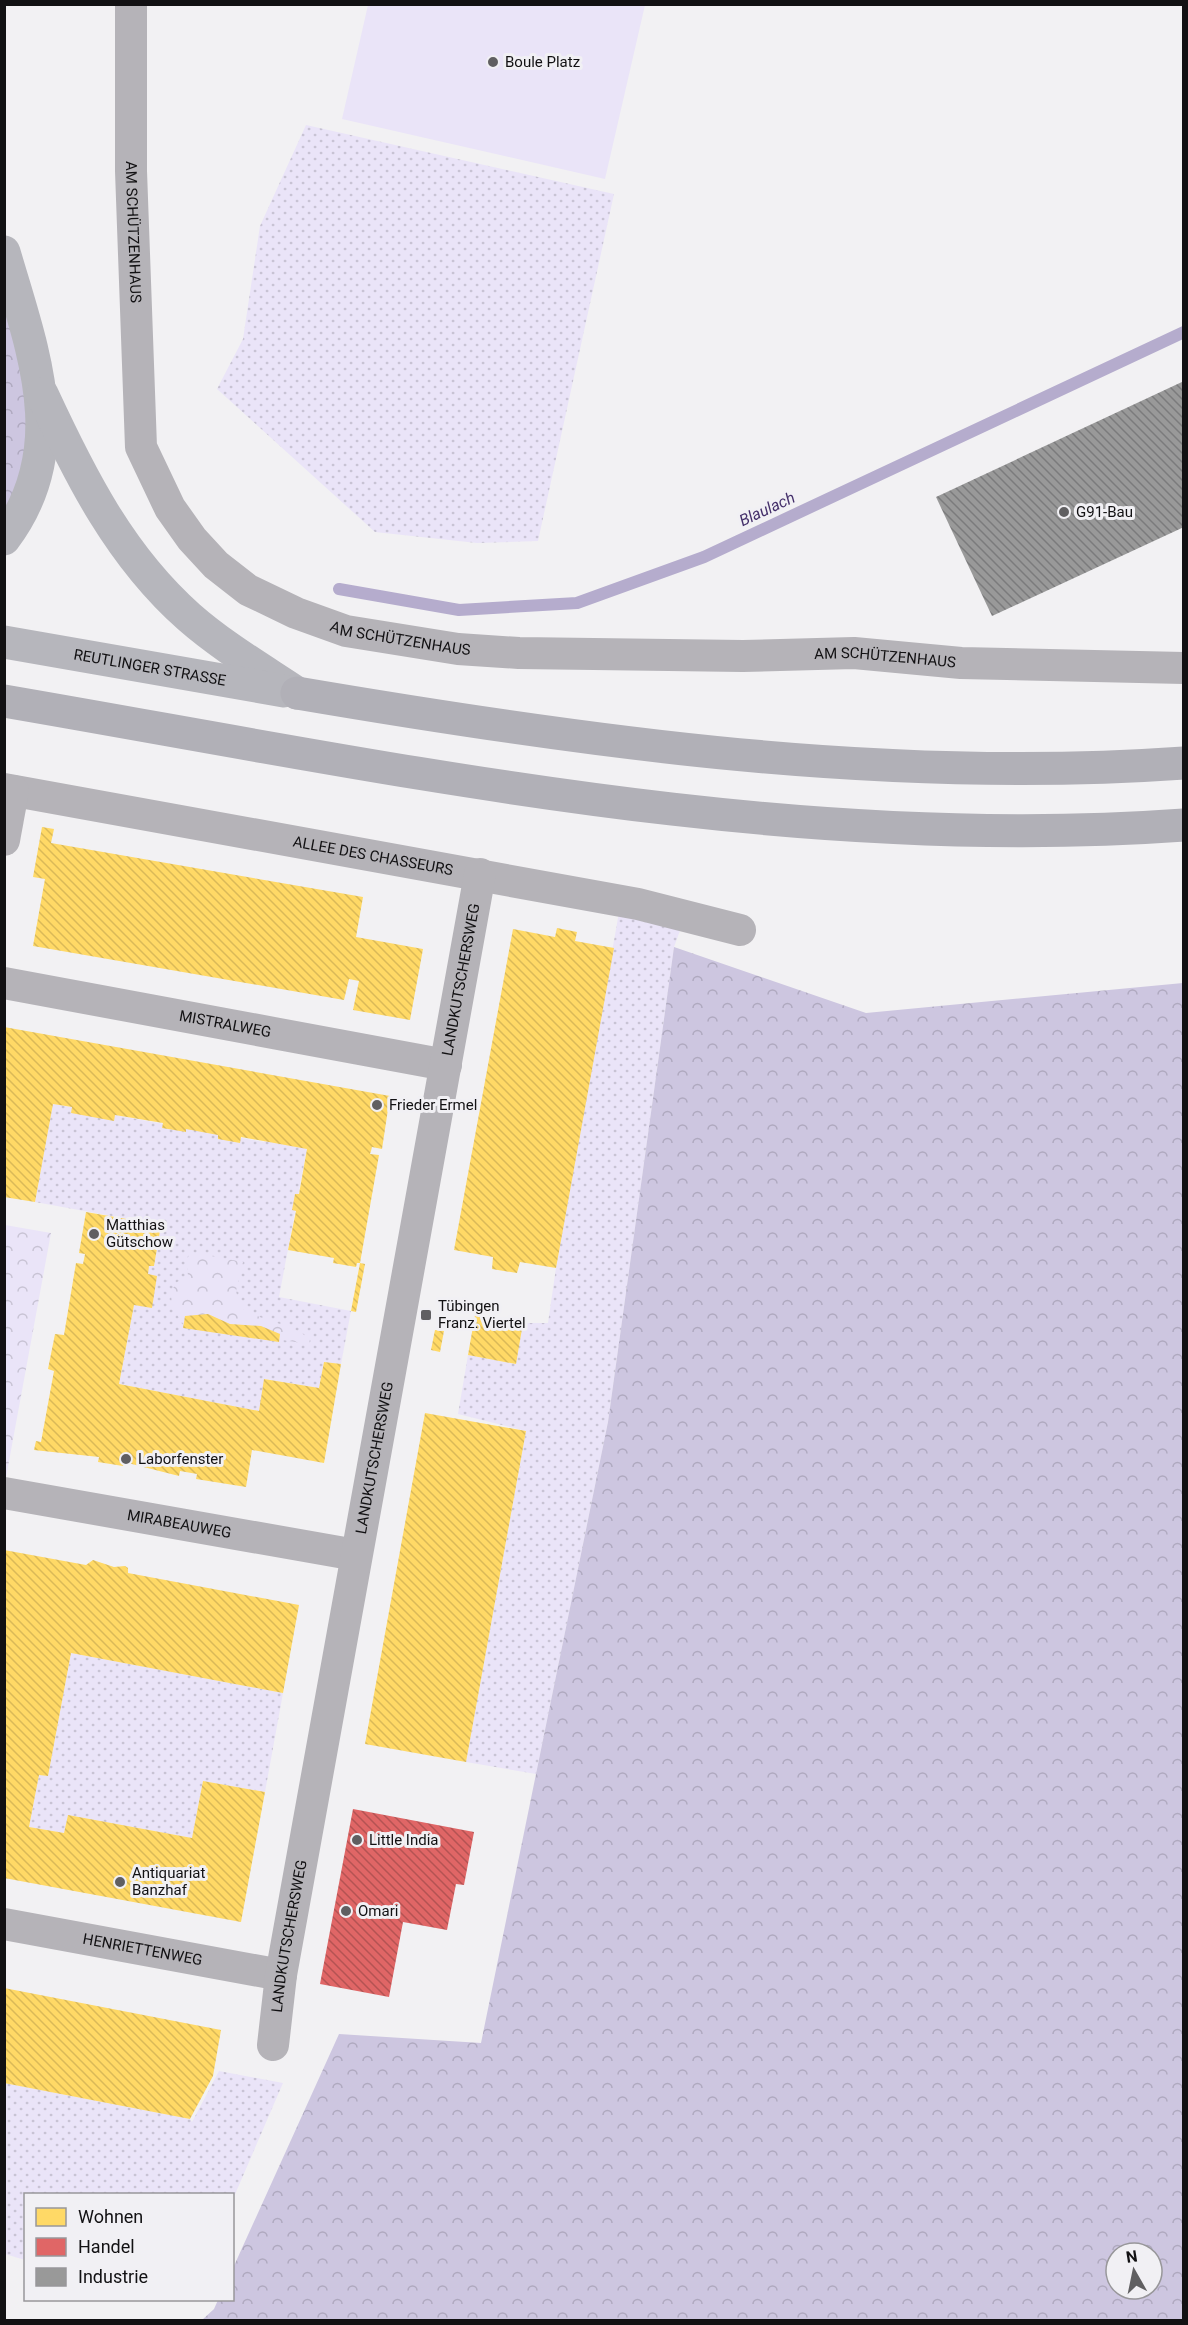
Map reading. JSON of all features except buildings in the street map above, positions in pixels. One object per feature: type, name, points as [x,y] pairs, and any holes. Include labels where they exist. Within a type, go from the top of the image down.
[{"type":"highway","points":[[297,693],[507,728],[752,757],[935,768],[1044,770],[1184,763]]},
{"type":"highway","points":[[4,701],[524,790],[731,817],[920,829],[1035,831],[1184,825]]},
{"type":"main road","points":[[4,252],[42,394],[77,470],[103,514],[151,579],[190,617],[249,662],[297,693]]},
{"type":"main road","points":[[4,539],[19,520],[37,470],[42,443],[42,394]]},
{"type":"main road","name":"REUTLINGER STRASSE","points":[[4,642],[297,693]]},
{"type":"street","name":"AM SCHÜTZENHAUS","points":[[131,4],[131,171],[141,447],[170,508],[192,539],[216,565],[248,590],[296,613],[346,631],[458,649],[519,653],[731,656],[854,653],[961,663],[1184,668]]},
{"type":"street","points":[[4,840],[9,790]]},
{"type":"street","name":"ALLEE DES CHASSEURS","points":[[9,790],[480,874],[667,910],[740,930]]},
{"type":"street","name":"LANDKUTSCHERSWEG","points":[[273,2045],[281,1975],[480,874]]},
{"type":"street","name":"MISTRALWEG","points":[[4,983],[446,1065]]},
{"type":"street","name":"MIRABEAUWEG","points":[[4,1493],[356,1555]]},
{"type":"street","name":"HENRIETTENWEG","points":[[4,1924],[281,1975]]},
{"type":"green space","name":"Boule Platz","points":[[368,5],[645,5],[605,179],[342,119]]},
{"type":"green space","points":[[306,125],[614,194],[538,541],[477,543],[375,532],[217,389],[243,339],[260,226]]},
{"type":"green space","points":[[4,252],[42,394],[4,539]]},
{"type":"green space","points":[[621,901],[686,914],[674,947],[608,1422],[536,1774],[466,1762],[526,1431],[458,1414],[468,1355],[516,1364],[523,1323],[548,1323]]},
{"type":"green space","points":[[674,947],[866,1013],[1183,983],[1183,2320],[202,2320],[214,2309],[218,2301],[234,2301],[234,2266],[339,2034],[481,2043],[608,1422]]},
{"type":"green space","points":[[53,1104],[264,1142],[266,1135],[308,1143],[279,1297],[351,1311],[341,1364],[324,1362],[319,1388],[265,1379],[259,1411],[119,1384],[134,1305],[149,1266],[154,1266],[161,1225],[35,1202]]},
{"type":"green space","points":[[5,1225],[51,1233],[5,1483]]},
{"type":"green space","points":[[190,1252],[243,1262],[236,1291],[240,1307],[302,1333],[310,1339],[309,1344],[184,1325],[171,1299],[177,1282],[188,1277],[187,1260]]},
{"type":"green space","points":[[71,1653],[283,1693],[265,1792],[203,1781],[192,1838],[68,1815],[64,1833],[29,1827],[39,1775],[48,1776]]},
{"type":"green space","points":[[219,2071],[283,2083],[234,2197],[234,2193],[24,2193],[24,2260],[5,2254],[4,2083],[190,2119],[192,2122]]},
{"type":"waterway","name":"Blaulach","points":[[339,589],[459,610],[577,603],[704,557],[1184,332]]},
{"type":"place","name":"Boule Platz","points":[[493,62]]},
{"type":"place","name":"G91-Bau","points":[[1064,512]]},
{"type":"place","name":"Frieder Ermel","points":[[377,1105]]},
{"type":"place","name":"Matthias Gütschow","points":[[94,1234]]},
{"type":"place","name":"Tübingen Franz. Viertel","points":[[426,1315]]},
{"type":"place","name":"Laborfenster","points":[[126,1459]]},
{"type":"place","name":"Little India","points":[[357,1840]]},
{"type":"place","name":"Antiquariat Banzhaf","points":[[120,1882]]},
{"type":"place","name":"Omari","points":[[346,1911]]}]
